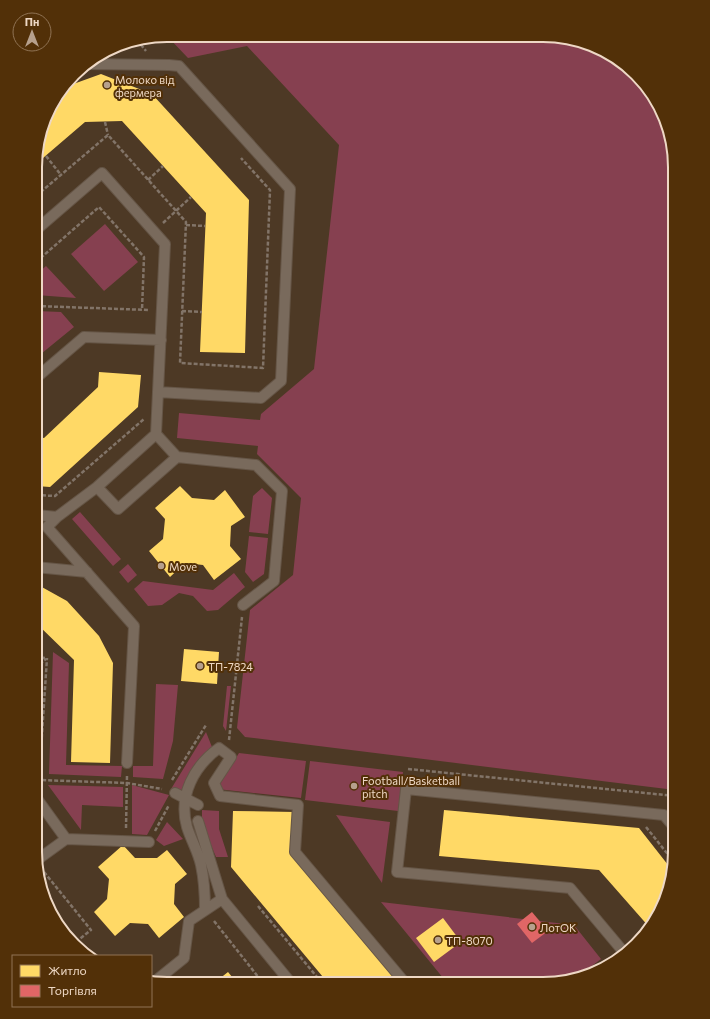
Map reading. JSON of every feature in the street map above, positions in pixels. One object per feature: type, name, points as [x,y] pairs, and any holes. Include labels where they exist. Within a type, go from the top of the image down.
[{"type":"lane","points":[[97,64],[179,66],[290,189],[280,381],[261,398],[158,392]]},
{"type":"lane","points":[[42,225],[102,173],[165,244],[156,434],[97,486],[57,517],[47,527],[134,626],[127,763]]},
{"type":"lane","points":[[42,373],[84,337],[161,340]]},
{"type":"lane","points":[[156,434],[177,457],[256,465],[282,492],[274,581],[243,605]]},
{"type":"lane","points":[[97,486],[118,509],[177,457]]},
{"type":"lane","points":[[42,516],[57,517]]},
{"type":"lane","points":[[42,568],[87,572]]},
{"type":"lane","points":[[206,910],[204,880],[201,865],[187,825],[185,812],[186,798],[193,775],[200,764],[219,748],[232,757],[214,783],[220,796],[298,805],[295,852],[400,977]]},
{"type":"lane","points":[[620,950],[570,888],[397,872],[406,789],[664,815],[668,820]]},
{"type":"lane","points":[[171,791],[198,805]]},
{"type":"lane","points":[[42,806],[66,839]]},
{"type":"lane","points":[[198,821],[222,899],[286,977]]},
{"type":"lane","points":[[42,856],[66,839],[149,842]]},
{"type":"lane","points":[[161,977],[184,958],[189,921],[222,899]]},
{"type":"path","points":[[141,45],[159,65]]},
{"type":"path","points":[[105,122],[108,135],[186,222],[180,363],[263,368],[270,190],[238,154]]},
{"type":"path","points":[[42,191],[108,135]]},
{"type":"path","points":[[46,156],[61,175]]},
{"type":"path","points":[[148,180],[163,166]]},
{"type":"path","points":[[154,231],[191,197]]},
{"type":"path","points":[[42,257],[99,207],[144,258],[142,310]]},
{"type":"path","points":[[186,225],[206,226]]},
{"type":"path","points":[[42,306],[162,311]]},
{"type":"path","points":[[182,311],[202,312]]},
{"type":"path","points":[[42,495],[55,496],[158,407]]},
{"type":"path","points":[[229,741],[243,605]]},
{"type":"path","points":[[42,658],[47,658]]},
{"type":"path","points":[[42,662],[47,658]]},
{"type":"path","points":[[42,734],[47,658]]},
{"type":"path","points":[[149,842],[171,791],[206,725]]},
{"type":"path","points":[[408,769],[668,795]]},
{"type":"path","points":[[42,780],[127,783],[171,791]]},
{"type":"path","points":[[126,841],[127,783]]},
{"type":"path","points":[[43,870],[91,930],[79,940]]},
{"type":"path","points":[[258,906],[317,977]]},
{"type":"path","points":[[206,910],[257,977]]},
{"type":"shaded area","points":[[173,42],[559,43],[575,46],[605,59],[619,68],[631,79],[647,98],[655,112],[664,135],[668,167],[668,789],[245,737],[237,728],[250,610],[293,575],[301,498],[257,454],[258,446],[177,438],[179,413],[260,420],[261,414],[314,369],[339,145],[247,46],[188,58]]},
{"type":"shaded area","points":[[105,224],[138,262],[104,291],[71,254]]},
{"type":"shaded area","points":[[46,266],[76,298],[42,295],[42,270]]},
{"type":"shaded area","points":[[42,311],[61,312],[74,327],[42,353]]},
{"type":"shaded area","points":[[262,488],[272,498],[268,534],[249,532],[253,496]]},
{"type":"shaded area","points":[[80,512],[121,559],[113,566],[72,519]]},
{"type":"shaded area","points":[[249,536],[268,538],[264,574],[253,582],[245,572]]},
{"type":"shaded area","points":[[128,564],[137,575],[128,583],[119,572]]},
{"type":"shaded area","points":[[234,573],[245,587],[218,610],[207,611],[193,596],[179,593],[162,605],[148,606],[134,589],[143,581],[213,590]]},
{"type":"shaded area","points":[[53,652],[69,663],[66,765],[122,766],[121,777],[49,774]]},
{"type":"shaded area","points":[[156,684],[178,685],[173,741],[163,779],[133,777],[133,766],[153,766]]},
{"type":"shaded area","points":[[227,686],[231,686],[226,731],[223,726]]},
{"type":"shaded area","points":[[206,732],[212,747],[193,767],[187,779],[183,793],[171,789]]},
{"type":"shaded area","points":[[239,753],[306,761],[301,798],[217,789]]},
{"type":"shaded area","name":"Football/Basketball pitch","points":[[310,761],[403,772],[398,811],[305,800]]},
{"type":"shaded area","points":[[48,785],[123,787],[123,807],[82,805],[81,830]]},
{"type":"shaded area","points":[[132,785],[169,795],[147,835],[132,834]]},
{"type":"shaded area","points":[[202,810],[219,811],[219,829],[228,857],[216,857],[202,824]]},
{"type":"shaded area","points":[[336,815],[390,822],[382,883]]},
{"type":"shaded area","points":[[167,822],[183,839],[164,846],[156,840]]},
{"type":"shaded area","points":[[381,902],[574,925],[601,959],[590,967],[575,973],[559,976],[442,977]]},
{"type":"building: Житло","points":[[101,74],[152,94],[249,200],[245,353],[200,352],[206,213],[122,121],[85,122],[43,158],[46,135],[52,119],[63,98],[74,84]]},
{"type":"building: Житло","points":[[99,372],[141,375],[138,407],[50,487],[42,486],[42,438],[44,438],[98,387]]},
{"type":"building: Житло","points":[[180,486],[192,498],[214,500],[225,490],[245,517],[231,526],[230,546],[241,559],[214,580],[203,565],[185,563],[170,577],[149,551],[163,539],[165,519],[155,508]]},
{"type":"building: Житло","points":[[42,587],[67,601],[99,636],[113,663],[110,763],[71,762],[74,660],[42,629]]},
{"type":"building: Житло","name":"ТП-7824","points":[[184,649],[219,652],[217,684],[181,681]]},
{"type":"building: Житло","points":[[444,810],[639,828],[667,864],[666,876],[661,892],[655,907],[646,923],[599,870],[439,856]]},
{"type":"building: Житло","points":[[233,811],[295,812],[294,858],[396,977],[323,977],[231,867]]},
{"type":"building: Житло","points":[[123,845],[135,858],[157,858],[167,850],[187,874],[175,884],[174,904],[184,917],[159,938],[148,924],[130,923],[115,936],[94,912],[107,899],[109,879],[98,867]]},
{"type":"building: Житло","name":"ТП-8070","points":[[443,918],[461,942],[434,962],[416,938]]},
{"type":"building: Житло","points":[[228,972],[232,977],[222,977]]},
{"type":"building: Торгівля","name":"ЛотОК","points":[[532,912],[548,931],[532,943],[517,924]]},
{"type":"place","name":"Молоко від фермера","points":[[107,85]]},
{"type":"place","name":"Move","points":[[161,566]]},
{"type":"place","name":"ТП-7824","points":[[200,666]]},
{"type":"place","name":"Football/Basketball pitch","points":[[354,786]]},
{"type":"place","name":"ЛотОК","points":[[532,927]]},
{"type":"place","name":"ТП-8070","points":[[438,940]]}]
